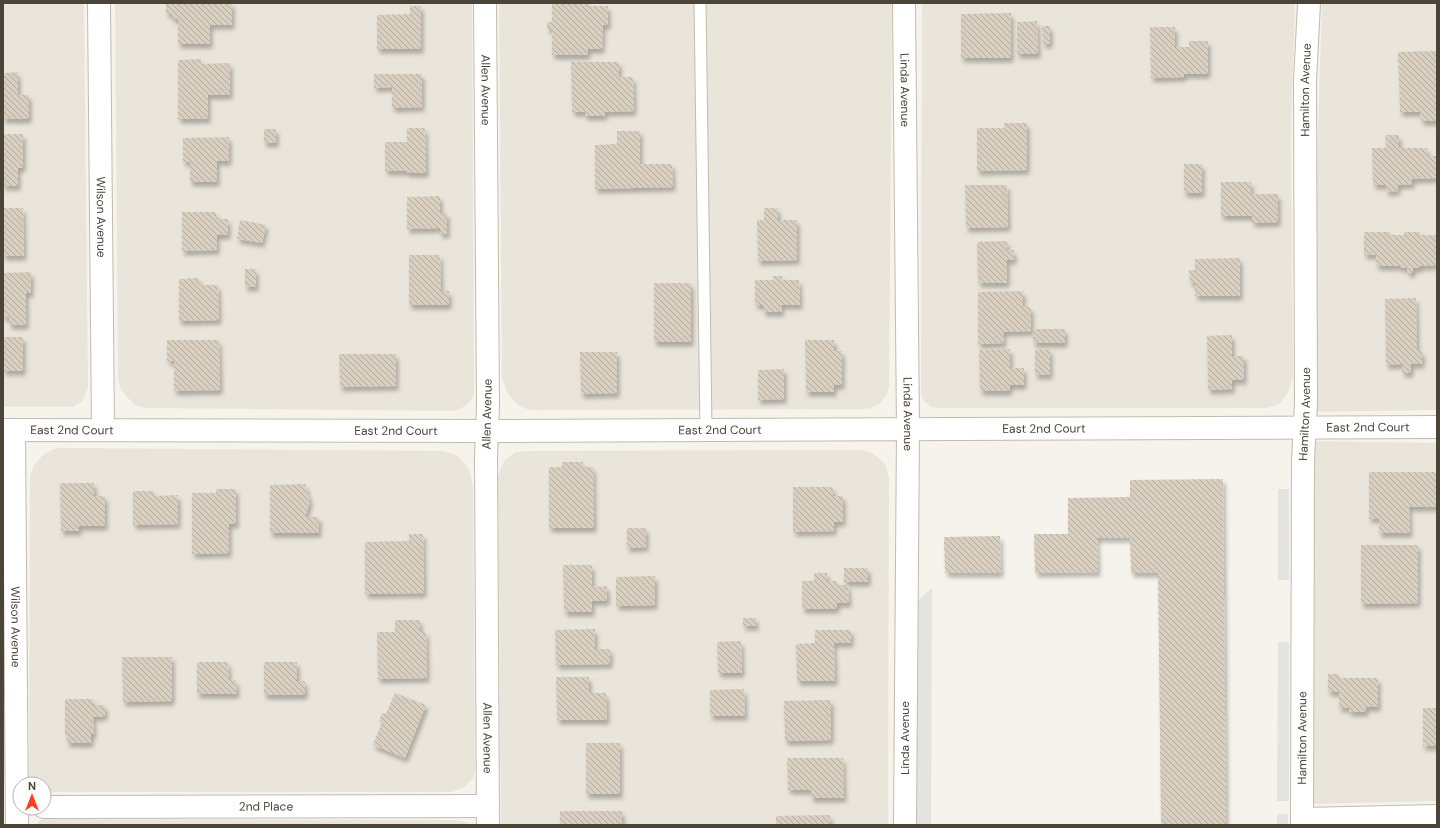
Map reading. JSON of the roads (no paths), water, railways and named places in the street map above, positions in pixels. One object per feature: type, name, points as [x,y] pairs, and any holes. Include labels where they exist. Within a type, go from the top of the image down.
[{"type":"street","name":"Wilson Avenue","points":[[99,3],[103,430]]},
{"type":"street","name":"Allen Avenue","points":[[485,3],[488,397],[486,488],[488,816]]},
{"type":"street","name":"Linda Avenue","points":[[904,3],[908,430],[905,825]]},
{"type":"street","name":"Hamilton Avenue","points":[[1302,822],[1303,460],[1306,403],[1305,82],[1309,3]]},
{"type":"street","name":"East 2nd Court","points":[[8,430],[487,431],[1437,427]]},
{"type":"street","name":"Wilson Avenue","points":[[8,430],[13,776]]},
{"type":"street","name":"2nd Place","points":[[52,807],[488,816]]},
{"type":"street","points":[[1302,822],[1437,816]]},
{"type":"lane","points":[[700,3],[706,430]]}]
